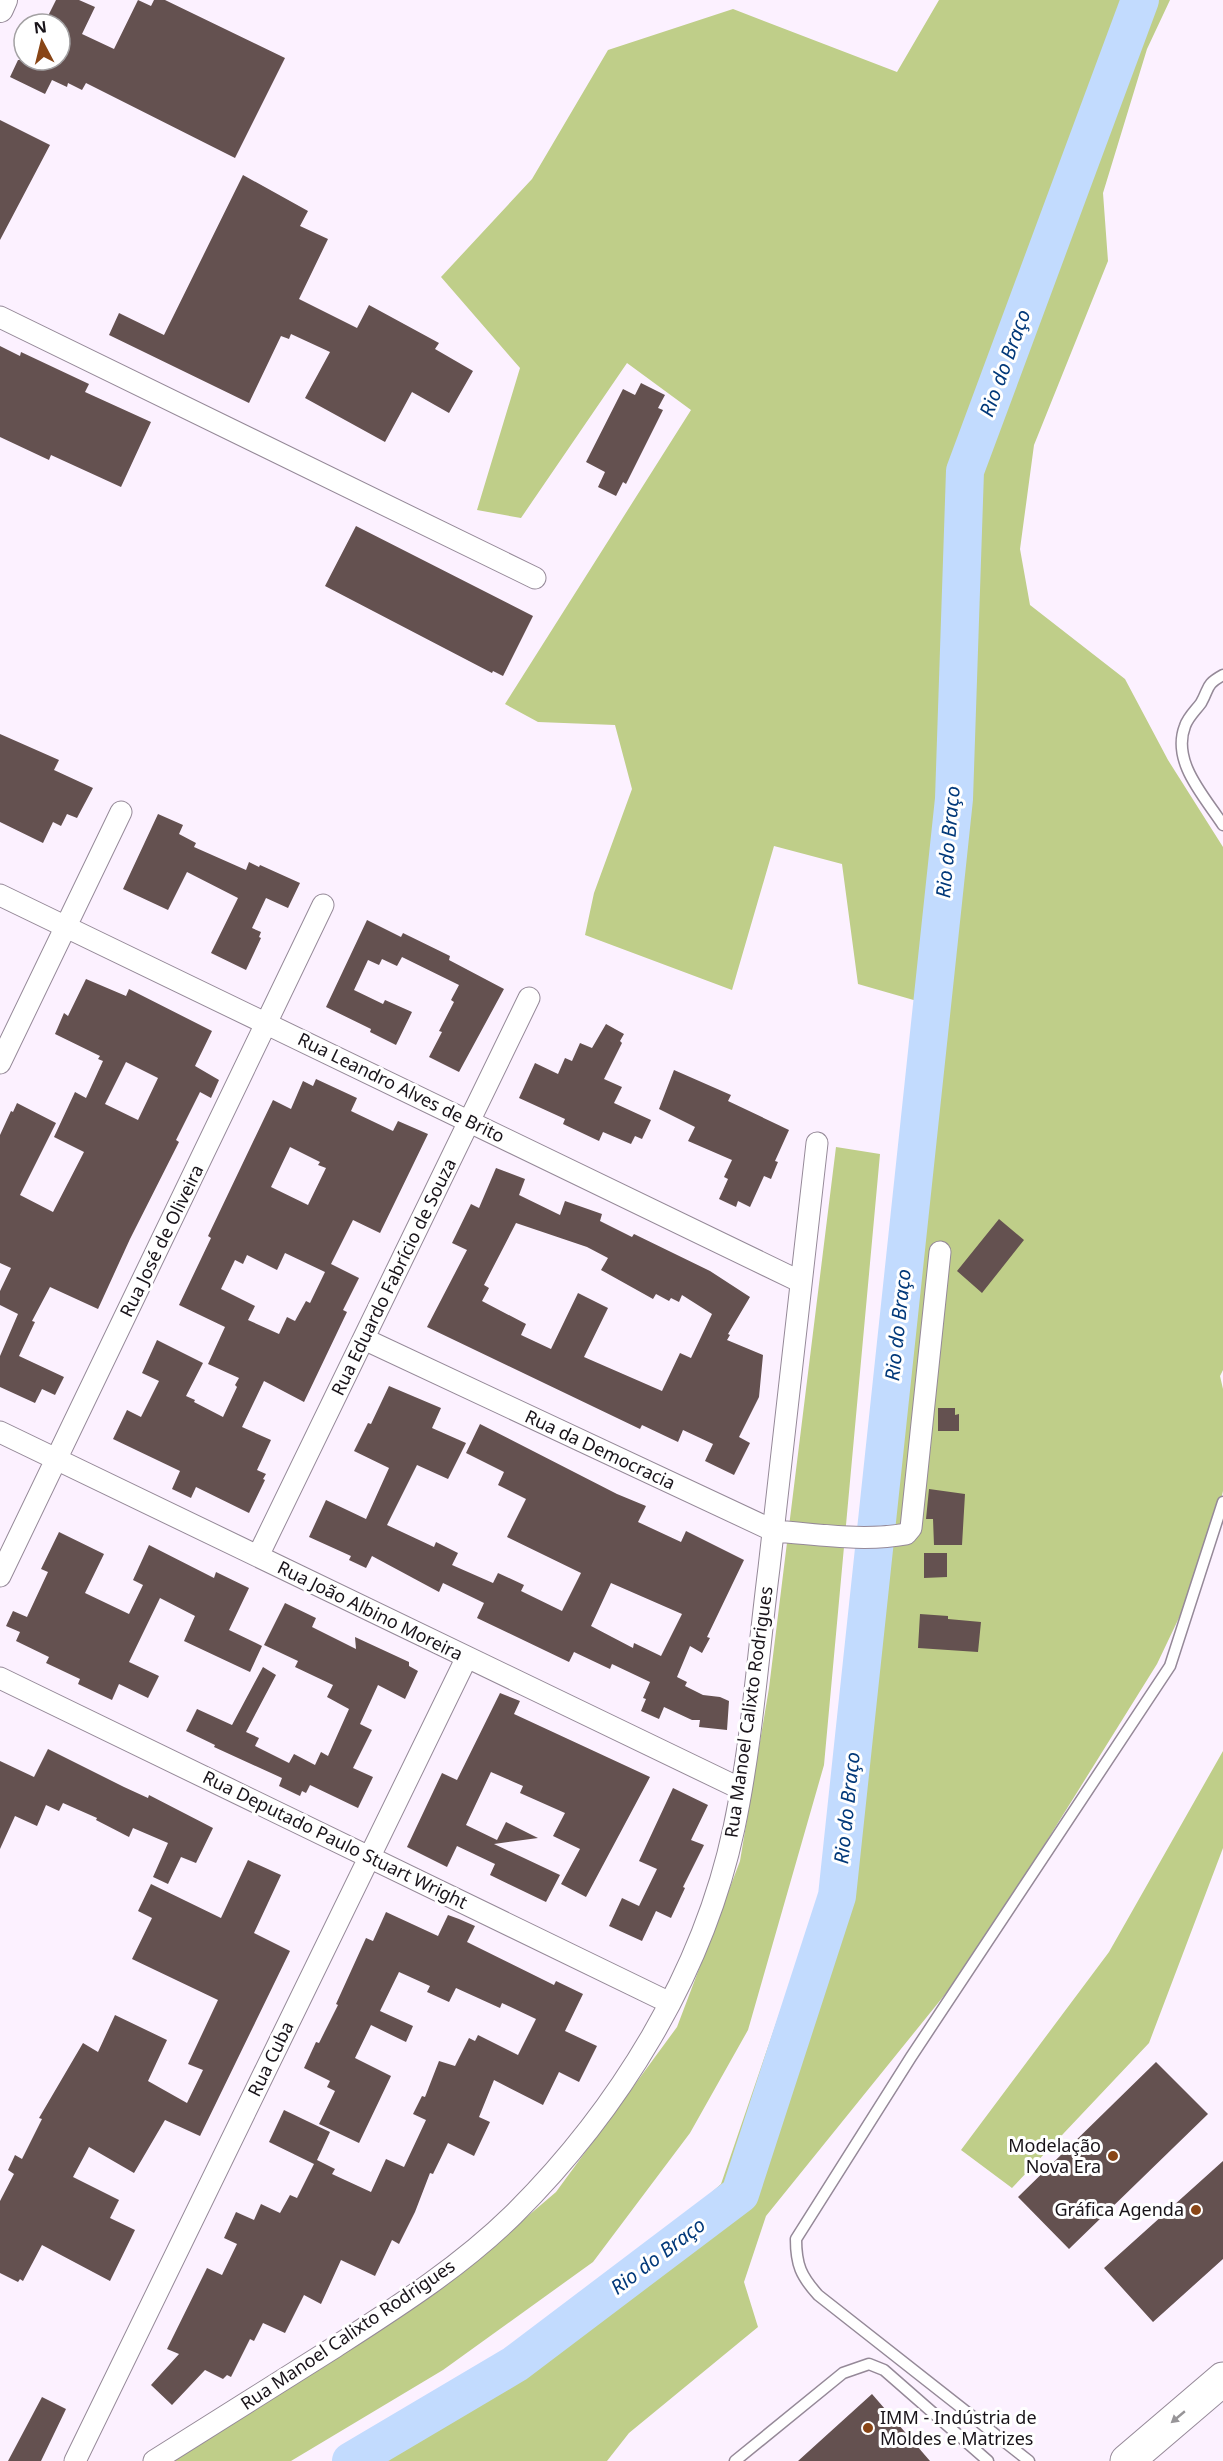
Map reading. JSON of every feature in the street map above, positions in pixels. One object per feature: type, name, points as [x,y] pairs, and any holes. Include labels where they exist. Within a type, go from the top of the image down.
[{"type":"main road","points":[[1126,2461],[1223,2379]]},
{"type":"main road","points":[[1161,2461],[1223,2408]]},
{"type":"street","points":[[0,9],[4,0]]},
{"type":"street","points":[[0,317],[535,578]]},
{"type":"street","points":[[0,1063],[121,812]]},
{"type":"street","name":"Rua Leandro Alves de Brito","points":[[0,895],[801,1282]]},
{"type":"street","name":"Rua José de Oliveira","points":[[0,1576],[323,905]]},
{"type":"street","name":"Rua Eduardo Fabrício de Souza","points":[[258,1556],[529,998]]},
{"type":"street","name":"Rua Manoel Calixto Rodrigues","points":[[154,2461],[416,2294],[464,2258],[503,2224],[554,2172],[587,2134],[626,2079],[670,2002],[711,1907],[725,1862],[741,1789],[774,1531],[817,1143]]},
{"type":"street","name":"Rua da Democracia","points":[[364,1339],[774,1531],[843,1536],[894,1536],[906,1534],[911,1528],[940,1252]]},
{"type":"street","name":"Rua João Albino Moreira","points":[[0,1432],[741,1789]]},
{"type":"street","name":"Rua Cuba","points":[[75,2461],[467,1657]]},
{"type":"street","name":"Rua Deputado Paulo Stuart Wright","points":[[0,1678],[670,2002]]},
{"type":"lane","points":[[1223,675],[1210,682],[1202,702],[1185,725],[1182,744],[1185,767],[1223,825]]},
{"type":"lane","points":[[1029,2461],[818,2295],[805,2280],[796,2259],[796,2239],[918,2047],[1170,1666],[1223,1502]]},
{"type":"lane","points":[[735,2461],[843,2373],[868,2364],[884,2370],[988,2461]]},
{"type":"green space","points":[[939,0],[1170,0],[1147,49],[1103,193],[1108,261],[1034,445],[1020,549],[1030,605],[1125,679],[1168,760],[1223,847],[1223,1370],[1220,1376],[1223,1389],[1223,1491],[1207,1559],[1157,1664],[972,1961],[766,2216],[744,2282],[758,2327],[629,2433],[607,2461],[335,2461],[410,2409],[463,2380],[665,2234],[721,2184],[821,1892],[853,1651],[899,1198],[924,1003],[858,984],[842,864],[774,846],[732,990],[585,935],[594,893],[632,789],[615,725],[538,722],[505,704],[691,410],[627,363],[521,518],[477,510],[520,368],[441,277],[532,179],[608,50],[733,9],[897,72]]},
{"type":"green space","points":[[836,1147],[880,1154],[824,1765],[748,2030],[690,2133],[593,2262],[443,2370],[291,2461],[174,2461],[453,2280],[556,2192],[677,2027],[740,1861],[769,1688]]},
{"type":"green space","points":[[1223,1751],[1223,1848],[1149,2043],[1012,2188],[961,2150],[1109,1952]]},
{"type":"building","points":[[56,0],[79,0],[95,7],[82,34],[114,49],[138,0],[151,6],[154,0],[165,0],[285,58],[235,158],[86,83],[82,90],[68,83],[67,87],[52,80],[45,94],[10,77],[12,72],[72,72],[72,12],[50,12]]},
{"type":"building","points":[[0,120],[50,145],[0,240]]},
{"type":"building","points":[[243,175],[308,211],[300,226],[328,239],[299,299],[357,328],[369,305],[439,343],[435,349],[473,371],[449,413],[412,392],[385,442],[305,398],[330,352],[291,334],[289,339],[281,336],[249,403],[109,335],[119,313],[164,335]]},
{"type":"building","points":[[0,346],[20,356],[21,352],[89,384],[85,392],[151,422],[121,487],[51,455],[49,460],[0,437]]},
{"type":"building","points":[[641,383],[665,395],[658,408],[663,410],[626,484],[623,482],[616,496],[598,487],[605,472],[586,462],[623,389],[635,395]]},
{"type":"building","points":[[356,526],[533,616],[503,676],[493,671],[492,673],[325,586]]},
{"type":"building","points":[[0,734],[59,760],[54,770],[93,788],[77,818],[67,814],[61,826],[53,822],[43,843],[0,822]]},
{"type":"building","points":[[158,814],[183,825],[179,834],[196,843],[194,847],[246,870],[249,862],[300,883],[288,908],[266,898],[252,928],[261,932],[259,937],[261,938],[246,970],[211,953],[238,898],[187,872],[168,910],[123,889]]},
{"type":"building","points":[[367,920],[401,937],[403,933],[450,956],[449,960],[504,989],[459,1072],[429,1057],[442,1032],[439,1031],[454,1002],[451,1000],[459,985],[402,957],[397,966],[382,959],[379,965],[368,960],[354,990],[383,1004],[385,1000],[412,1012],[396,1045],[370,1032],[371,1029],[326,1007]]},
{"type":"building","points":[[86,979],[126,996],[129,989],[212,1031],[195,1066],[219,1080],[211,1098],[200,1092],[176,1140],[179,1142],[98,1309],[50,1287],[32,1321],[35,1322],[19,1356],[64,1377],[55,1395],[42,1389],[35,1403],[0,1387],[0,1356],[18,1314],[0,1305],[0,1291],[11,1268],[0,1263],[0,1135],[17,1103],[56,1123],[20,1195],[53,1212],[84,1152],[54,1137],[75,1092],[86,1098],[103,1061],[98,1059],[100,1056],[55,1034],[64,1013],[68,1016]],"holes":[[[126,1062],[158,1078],[138,1120],[105,1104]]]},
{"type":"building","points":[[606,1024],[624,1034],[620,1041],[622,1043],[604,1079],[622,1087],[614,1103],[651,1120],[642,1139],[635,1136],[631,1144],[603,1132],[599,1141],[563,1124],[565,1119],[519,1098],[535,1063],[558,1074],[565,1058],[572,1061],[580,1043],[592,1048]]},
{"type":"building","points":[[674,1070],[731,1095],[728,1101],[789,1130],[775,1161],[778,1162],[771,1179],[764,1176],[750,1207],[738,1201],[736,1207],[719,1199],[728,1179],[724,1177],[732,1160],[688,1141],[695,1127],[659,1109]]},
{"type":"building","points":[[316,1079],[357,1098],[351,1111],[393,1131],[398,1121],[428,1134],[380,1233],[353,1220],[331,1264],[359,1278],[343,1310],[347,1312],[304,1402],[264,1381],[242,1427],[271,1440],[257,1470],[266,1474],[263,1479],[265,1480],[249,1513],[196,1487],[191,1498],[172,1489],[180,1471],[113,1439],[127,1410],[141,1417],[159,1381],[142,1373],[157,1340],[203,1363],[186,1396],[223,1417],[239,1378],[208,1364],[225,1327],[179,1305],[211,1238],[208,1236],[273,1100],[291,1109],[303,1081],[313,1086]],"holes":[[[290,1147],[320,1162],[318,1165],[326,1168],[308,1205],[271,1187]],[[285,1253],[325,1272],[310,1303],[306,1301],[295,1321],[287,1317],[279,1334],[248,1320],[255,1306],[221,1289],[235,1260],[243,1264],[247,1255],[277,1270]]]},
{"type":"building","points":[[496,1168],[525,1179],[519,1195],[560,1215],[565,1201],[602,1214],[600,1221],[632,1237],[634,1234],[710,1271],[750,1297],[728,1334],[730,1335],[727,1340],[763,1355],[759,1397],[739,1437],[750,1443],[734,1475],[705,1461],[713,1444],[683,1430],[678,1442],[642,1425],[640,1429],[427,1327],[467,1250],[452,1243],[471,1204],[479,1208]],"holes":[[[516,1223],[587,1247],[608,1258],[601,1270],[653,1299],[656,1294],[669,1301],[671,1298],[679,1302],[682,1295],[712,1314],[691,1358],[680,1353],[662,1391],[584,1357],[608,1308],[578,1293],[551,1349],[521,1335],[526,1324],[482,1301],[489,1288],[484,1285]]]},
{"type":"building","points":[[999,1219],[1024,1240],[982,1293],[957,1271]]},
{"type":"building","points":[[389,1386],[441,1408],[432,1428],[466,1443],[448,1479],[417,1465],[387,1525],[434,1547],[436,1542],[458,1553],[452,1565],[493,1583],[498,1573],[524,1585],[521,1591],[562,1611],[581,1573],[507,1537],[526,1499],[498,1485],[504,1472],[466,1453],[480,1424],[617,1494],[646,1506],[638,1522],[681,1542],[686,1531],[744,1560],[707,1637],[710,1638],[702,1653],[690,1646],[677,1677],[687,1682],[685,1686],[703,1695],[720,1697],[729,1701],[727,1730],[699,1727],[700,1720],[692,1720],[664,1707],[659,1719],[641,1711],[646,1699],[643,1698],[650,1682],[612,1664],[610,1669],[574,1652],[569,1662],[477,1618],[484,1603],[443,1583],[439,1592],[372,1556],[366,1568],[349,1560],[351,1556],[309,1537],[326,1500],[366,1519],[389,1468],[354,1451],[368,1423],[371,1424]],"holes":[[[611,1583],[682,1614],[661,1656],[634,1643],[633,1648],[591,1626]]]},
{"type":"building","points":[[938,1408],[955,1408],[955,1415],[959,1414],[959,1431],[938,1431]]},
{"type":"building","points":[[929,1489],[965,1494],[962,1545],[934,1545],[933,1519],[926,1519]]},
{"type":"building","points":[[59,1532],[104,1554],[85,1593],[129,1614],[143,1585],[133,1580],[149,1545],[214,1578],[216,1572],[249,1588],[229,1630],[262,1646],[250,1672],[184,1641],[195,1616],[160,1598],[129,1662],[159,1676],[148,1698],[119,1684],[112,1700],[78,1684],[80,1679],[46,1663],[49,1657],[16,1641],[20,1632],[6,1626],[13,1611],[27,1617],[48,1572],[41,1569]]},
{"type":"building","points":[[924,1553],[947,1553],[947,1577],[924,1578]]},
{"type":"building","points":[[285,1603],[316,1618],[312,1627],[356,1649],[355,1637],[409,1662],[409,1666],[418,1671],[405,1699],[378,1685],[360,1724],[372,1730],[353,1768],[373,1777],[358,1808],[310,1785],[306,1793],[302,1791],[300,1796],[279,1786],[282,1778],[214,1747],[215,1745],[186,1731],[197,1709],[232,1725],[263,1667],[276,1675],[246,1732],[259,1738],[255,1746],[289,1763],[294,1754],[315,1765],[321,1752],[328,1756],[349,1709],[327,1697],[333,1685],[295,1667],[298,1661],[264,1645]]},
{"type":"building","points":[[920,1614],[981,1622],[978,1652],[918,1648]]},
{"type":"building","points":[[500,1693],[520,1701],[514,1714],[650,1777],[586,1897],[561,1884],[580,1849],[553,1836],[565,1813],[520,1793],[523,1786],[491,1772],[466,1825],[497,1840],[506,1822],[538,1838],[494,1844],[560,1875],[546,1902],[490,1875],[495,1864],[457,1846],[447,1867],[407,1847],[442,1773],[457,1780]]},
{"type":"building","points":[[48,1749],[148,1798],[149,1795],[213,1828],[196,1863],[181,1857],[168,1884],[153,1877],[168,1843],[133,1828],[129,1837],[96,1820],[97,1818],[63,1803],[59,1811],[46,1805],[37,1826],[15,1816],[0,1849],[0,1761],[34,1777]]},
{"type":"building","points":[[673,1788],[708,1805],[691,1840],[704,1845],[683,1887],[685,1888],[671,1918],[656,1911],[642,1941],[609,1926],[622,1898],[639,1906],[657,1869],[639,1861]]},
{"type":"building","points":[[248,1860],[281,1875],[254,1933],[290,1951],[200,2136],[165,2120],[134,2173],[89,2147],[73,2177],[119,2200],[110,2218],[135,2230],[110,2281],[42,2245],[23,2281],[20,2279],[18,2282],[0,2273],[0,2201],[14,2174],[8,2170],[15,2155],[22,2159],[42,2119],[39,2118],[83,2043],[98,2052],[115,2015],[167,2040],[148,2081],[187,2103],[203,2070],[188,2064],[218,2000],[132,1959],[152,1918],[138,1911],[151,1884],[221,1918]]},
{"type":"building","points":[[386,1912],[438,1936],[448,1915],[459,1919],[475,1926],[467,1942],[554,1985],[556,1981],[583,1994],[565,2031],[597,2046],[579,2082],[559,2072],[543,2105],[494,2080],[479,2117],[490,2122],[474,2156],[448,2143],[433,2174],[430,2173],[415,2212],[399,2244],[392,2240],[375,2276],[341,2260],[321,2304],[304,2295],[285,2333],[263,2323],[254,2341],[250,2339],[231,2377],[227,2375],[223,2379],[205,2370],[172,2405],[151,2385],[179,2354],[167,2349],[207,2268],[222,2275],[237,2244],[224,2238],[236,2212],[254,2220],[261,2204],[280,2213],[290,2195],[297,2198],[314,2164],[269,2142],[284,2110],[330,2132],[317,2160],[335,2169],[332,2174],[371,2192],[386,2159],[404,2167],[426,2120],[413,2114],[422,2096],[425,2097],[439,2061],[455,2066],[469,2038],[475,2041],[478,2035],[518,2055],[536,2019],[502,2003],[500,2008],[456,1988],[449,2002],[427,1992],[430,1986],[399,1972],[380,2011],[413,2026],[406,2042],[371,2025],[355,2058],[391,2076],[359,2143],[319,2124],[335,2091],[327,2087],[330,2081],[304,2068],[338,2005],[336,2004],[366,1938],[373,1941]]},
{"type":"building","name":"Modelação Nova Era","points":[[1156,2062],[1208,2114],[1069,2249],[1018,2197]]},
{"type":"building","name":"Gráfica Agenda","points":[[1223,2161],[1223,2259],[1153,2322],[1104,2268]]},
{"type":"building","name":"IMM - Indústria de Moldes e Matrizes","points":[[872,2394],[930,2461],[798,2461]]},
{"type":"building","points":[[42,2397],[66,2409],[41,2461],[8,2461]]},
{"type":"waterway","name":"Rio do Braço","points":[[351,2461],[515,2364],[740,2194],[837,1896],[954,799],[965,471],[1140,0]]},
{"type":"place","name":"Modelação Nova Era","points":[[1113,2156]]},
{"type":"place","name":"Gráfica Agenda","points":[[1196,2210]]},
{"type":"place","name":"IMM - Indústria de Moldes e Matrizes","points":[[868,2428]]}]
